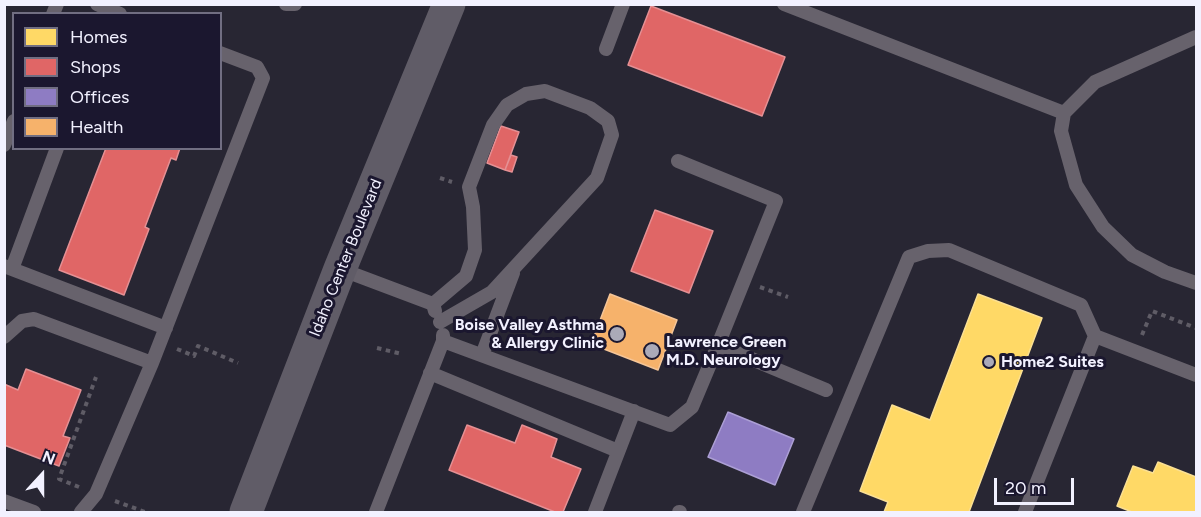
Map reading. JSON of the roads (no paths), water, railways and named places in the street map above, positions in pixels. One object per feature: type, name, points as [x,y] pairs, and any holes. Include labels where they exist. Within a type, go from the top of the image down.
[{"type":"main road","name":"Idaho Center Boulevard","points":[[246,513],[340,269],[449,4]]},
{"type":"main road","points":[[261,513],[262,472]]},
{"type":"lane","points":[[286,4],[295,4]]},
{"type":"lane","points":[[606,49],[622,4]]},
{"type":"lane","points":[[784,4],[1064,113]]},
{"type":"lane","points":[[824,18],[829,4]]},
{"type":"lane","points":[[1197,37],[1095,82],[1064,113],[1061,131],[1076,185],[1103,227],[1132,255],[1165,272],[1197,284]]},
{"type":"lane","points":[[81,513],[96,494],[152,363],[263,78],[257,67],[222,54]]},
{"type":"lane","points":[[433,304],[466,276],[475,250],[473,207],[469,187],[493,125],[507,105],[526,94],[545,91],[590,108],[608,121],[612,135],[597,178],[492,292],[440,322]]},
{"type":"lane","points":[[4,145],[12,126]]},
{"type":"lane","points":[[56,150],[8,267],[166,328]]},
{"type":"lane","points":[[443,341],[670,425],[692,407],[776,201],[678,161]]},
{"type":"lane","points":[[804,513],[909,257],[928,251],[949,250],[1081,305],[1095,336],[1197,375]]},
{"type":"lane","points":[[482,355],[515,266]]},
{"type":"lane","points":[[340,269],[433,304],[440,322],[443,341],[376,513]]},
{"type":"lane","points":[[5,335],[22,321],[34,319],[152,363]]},
{"type":"lane","points":[[1025,513],[1095,336]]},
{"type":"lane","points":[[718,345],[826,390]]},
{"type":"lane","points":[[430,373],[618,452]]},
{"type":"lane","points":[[595,513],[634,411]]},
{"type":"lane","points":[[4,501],[34,513]]},
{"type":"place","name":"Boise Valley Asthma & Allergy Clinic","points":[[617,334]]},
{"type":"place","name":"Lawrence Green M.D. Neurology","points":[[652,351]]},
{"type":"place","name":"Home2 Suites","points":[[989,362]]}]
